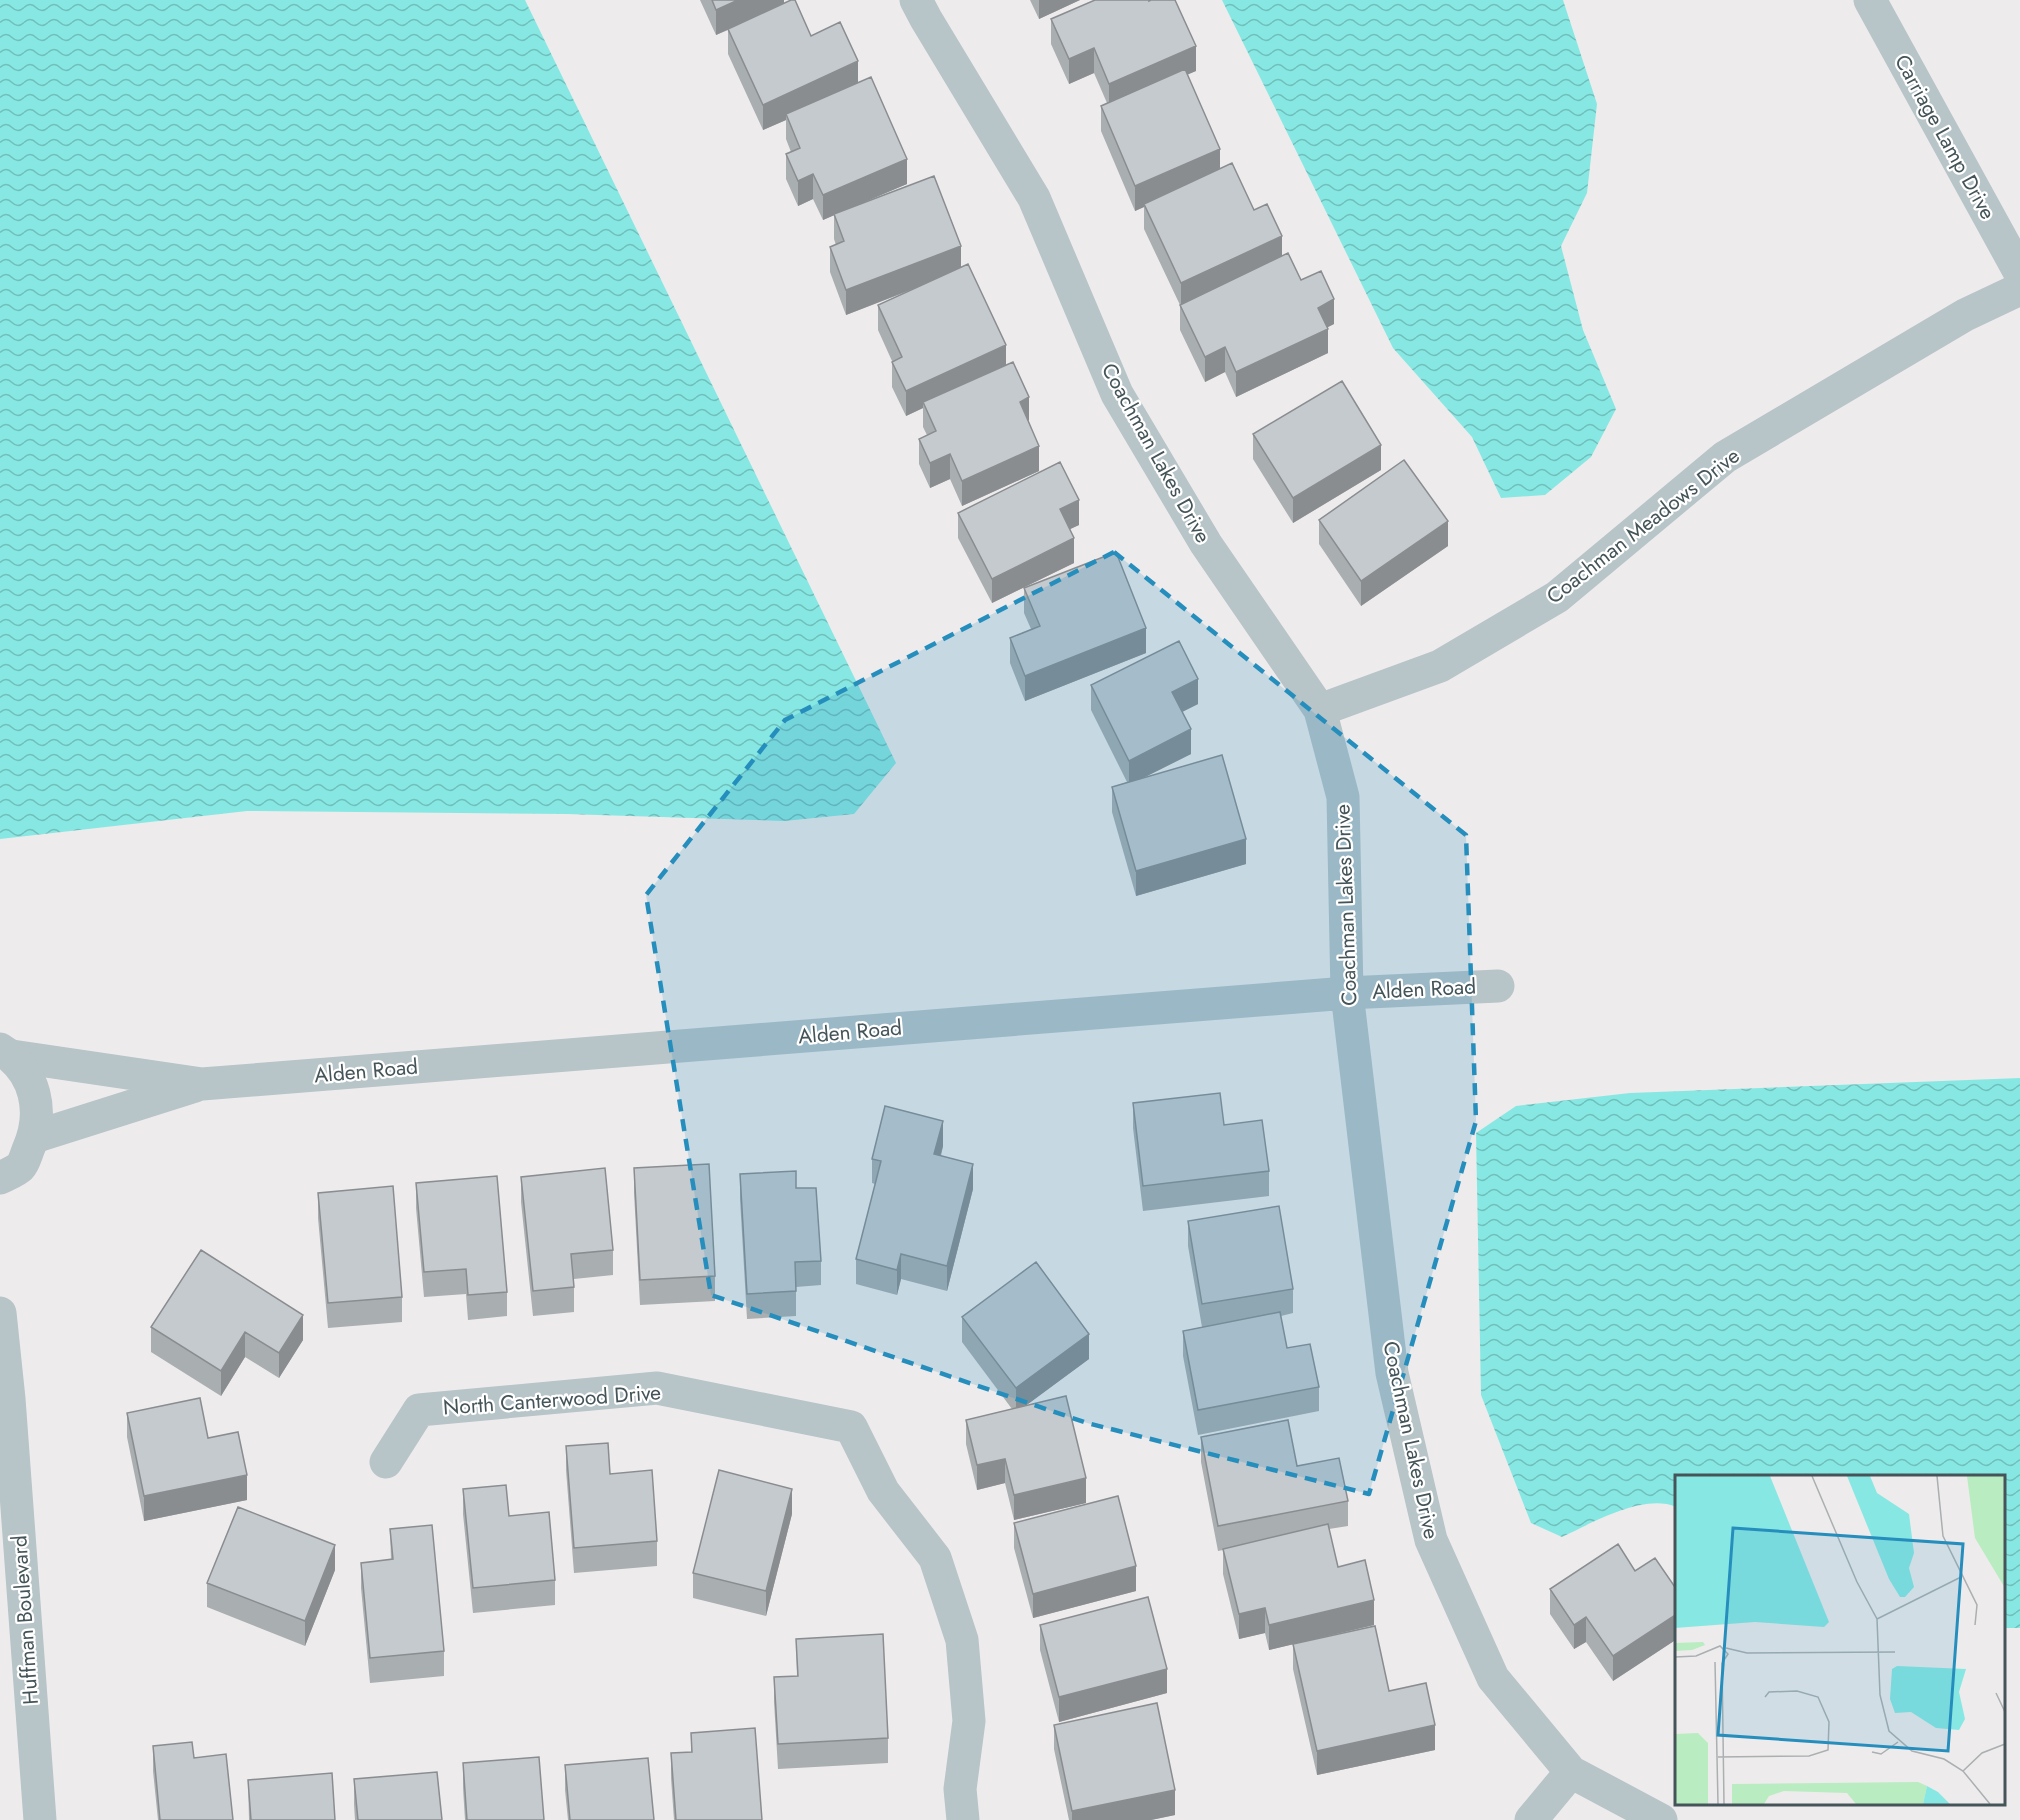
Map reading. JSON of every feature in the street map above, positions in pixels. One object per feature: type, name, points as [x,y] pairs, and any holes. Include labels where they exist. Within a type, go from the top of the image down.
[{"type":"street","name":"Coachman Lakes Drive","points":[[916,0],[1034,198],[1117,394],[1206,544],[1320,710],[1343,797],[1347,993],[1392,1373],[1431,1540],[1493,1678],[1571,1772],[1661,1820]]},
{"type":"street","name":"Carriage Lamp Drive","points":[[1870,0],[2020,273]]},
{"type":"street","name":"Coachman Meadows Drive","points":[[1320,710],[1440,666],[1557,597],[1725,457],[1965,315],[2020,289]]},
{"type":"street","name":"Alden Road","points":[[34,1137],[202,1084],[1347,993],[1498,986]]},
{"type":"street","name":"Alden Road","points":[[6,1052],[202,1084]]},
{"type":"street","points":[[0,1178],[21,1166],[34,1137],[38,1107],[30,1079],[6,1052]]},
{"type":"street","name":"Huffman Boulevard","points":[[0,1313],[9,1399],[40,1820]]},
{"type":"street","name":"North Canterwood Drive","points":[[386,1462],[419,1410],[657,1388],[851,1427],[883,1491],[935,1558],[962,1640],[969,1721],[960,1789],[963,1820]]},
{"type":"street","points":[[1531,1820],[1571,1772]]},
{"type":"highlighted area","points":[[1114,552],[1466,835],[1476,1121],[1369,1494],[1087,1423],[711,1295],[646,895],[785,720]]},
{"type":"water","points":[[0,0],[525,0],[896,763],[854,814],[784,821],[566,814],[247,811],[0,839]]},
{"type":"water","points":[[1222,0],[1563,0],[1597,104],[1587,193],[1561,246],[1583,330],[1616,409],[1591,457],[1545,495],[1501,498],[1472,437],[1393,348]]},
{"type":"water","points":[[2020,1078],[2020,1628],[2005,1628],[2005,1475],[1675,1475],[1675,1507],[1649,1504],[1634,1507],[1562,1537],[1531,1523],[1481,1395],[1476,1133],[1516,1106],[1630,1093]]},
{"type":"building","points":[[712,0],[738,0],[716,10]]},
{"type":"building","points":[[795,0],[811,36],[840,22],[858,61],[763,105],[728,29]]},
{"type":"building","points":[[1095,0],[1175,0],[1196,46],[1109,84],[1094,48],[1069,59],[1051,19]]},
{"type":"building","points":[[1185,69],[1220,149],[1135,186],[1101,106]]},
{"type":"building","points":[[871,77],[907,159],[823,195],[813,174],[798,181],[786,154],[800,148],[786,114]]},
{"type":"building","points":[[1232,163],[1254,210],[1267,204],[1282,236],[1181,283],[1144,204]]},
{"type":"building","points":[[934,176],[961,246],[846,290],[830,247],[844,241],[834,214]]},
{"type":"building","points":[[1288,253],[1301,280],[1321,271],[1334,299],[1318,308],[1328,329],[1236,372],[1225,347],[1205,357],[1180,305]]},
{"type":"building","points":[[968,264],[1006,345],[906,391],[892,362],[902,357],[878,305]]},
{"type":"building","points":[[1013,362],[1029,397],[1020,402],[1039,446],[962,481],[950,454],[930,463],[919,439],[936,431],[923,402]]},
{"type":"building","points":[[1342,381],[1381,445],[1293,498],[1253,434]]},
{"type":"building","points":[[1404,460],[1448,521],[1361,581],[1319,520]]},
{"type":"building","points":[[1060,462],[1079,500],[1060,509],[1074,538],[992,579],[958,513]]},
{"type":"building","points":[[1116,552],[1146,628],[1025,676],[1010,638],[1040,626],[1024,588]]},
{"type":"building","points":[[1179,641],[1198,679],[1172,692],[1191,729],[1129,761],[1091,685]]},
{"type":"building","points":[[1222,755],[1246,839],[1136,871],[1112,787]]},
{"type":"building","points":[[1220,1093],[1224,1125],[1262,1120],[1269,1171],[1143,1186],[1133,1103]]},
{"type":"building","points":[[885,1106],[943,1121],[934,1154],[973,1164],[947,1266],[901,1254],[897,1270],[856,1259],[881,1161],[872,1159]]},
{"type":"building","points":[[709,1164],[715,1276],[640,1280],[634,1168]]},
{"type":"building","points":[[605,1168],[613,1250],[571,1254],[574,1287],[533,1291],[521,1177]]},
{"type":"building","points":[[796,1171],[796,1188],[816,1188],[821,1261],[795,1262],[796,1291],[747,1294],[740,1174]]},
{"type":"building","points":[[497,1176],[507,1292],[468,1295],[466,1269],[424,1272],[416,1183]]},
{"type":"building","points":[[393,1186],[402,1297],[328,1303],[318,1193]]},
{"type":"building","points":[[1279,1206],[1293,1289],[1202,1304],[1188,1221]]},
{"type":"building","points":[[201,1250],[303,1315],[279,1353],[245,1332],[221,1371],[151,1327]]},
{"type":"building","points":[[1036,1262],[1089,1334],[1016,1388],[962,1317]]},
{"type":"building","points":[[1280,1312],[1287,1348],[1310,1344],[1319,1387],[1198,1410],[1183,1331]]},
{"type":"building","points":[[1066,1396],[1086,1478],[1014,1495],[1005,1459],[977,1465],[966,1420]]},
{"type":"building","points":[[200,1398],[208,1438],[238,1432],[247,1475],[144,1496],[127,1413]]},
{"type":"building","points":[[1288,1420],[1297,1466],[1339,1458],[1348,1501],[1218,1526],[1201,1437]]},
{"type":"building","points":[[608,1443],[610,1474],[652,1470],[657,1541],[574,1548],[566,1446]]},
{"type":"building","points":[[719,1470],[792,1489],[766,1591],[693,1573]]},
{"type":"building","points":[[506,1485],[509,1516],[549,1512],[555,1580],[473,1588],[463,1489]]},
{"type":"building","points":[[1118,1496],[1136,1566],[1033,1594],[1014,1523]]},
{"type":"building","points":[[238,1507],[335,1545],[305,1621],[207,1583]]},
{"type":"building","points":[[1328,1524],[1338,1567],[1365,1560],[1374,1600],[1269,1625],[1265,1608],[1239,1614],[1223,1549]]},
{"type":"building","points":[[432,1525],[444,1651],[370,1658],[361,1563],[393,1559],[390,1529]]},
{"type":"building","points":[[1618,1544],[1635,1571],[1655,1558],[1675,1587],[1675,1615],[1613,1656],[1586,1617],[1574,1625],[1550,1589]]},
{"type":"building","points":[[1148,1597],[1167,1669],[1059,1697],[1040,1625]]},
{"type":"building","points":[[1375,1626],[1389,1691],[1426,1683],[1435,1725],[1317,1751],[1293,1644]]},
{"type":"building","points":[[883,1634],[888,1738],[778,1744],[774,1677],[798,1676],[796,1639]]},
{"type":"building","points":[[1157,1703],[1175,1790],[1072,1811],[1054,1725]]},
{"type":"building","points":[[755,1728],[762,1820],[676,1820],[671,1753],[692,1752],[691,1733]]},
{"type":"building","points":[[192,1742],[194,1758],[226,1754],[233,1820],[160,1820],[153,1746]]},
{"type":"building","points":[[539,1757],[544,1820],[467,1820],[463,1763]]},
{"type":"building","points":[[648,1758],[654,1820],[570,1820],[565,1765]]},
{"type":"building","points":[[437,1772],[442,1820],[358,1820],[354,1779]]},
{"type":"building","points":[[332,1773],[335,1820],[251,1820],[248,1780]]}]
